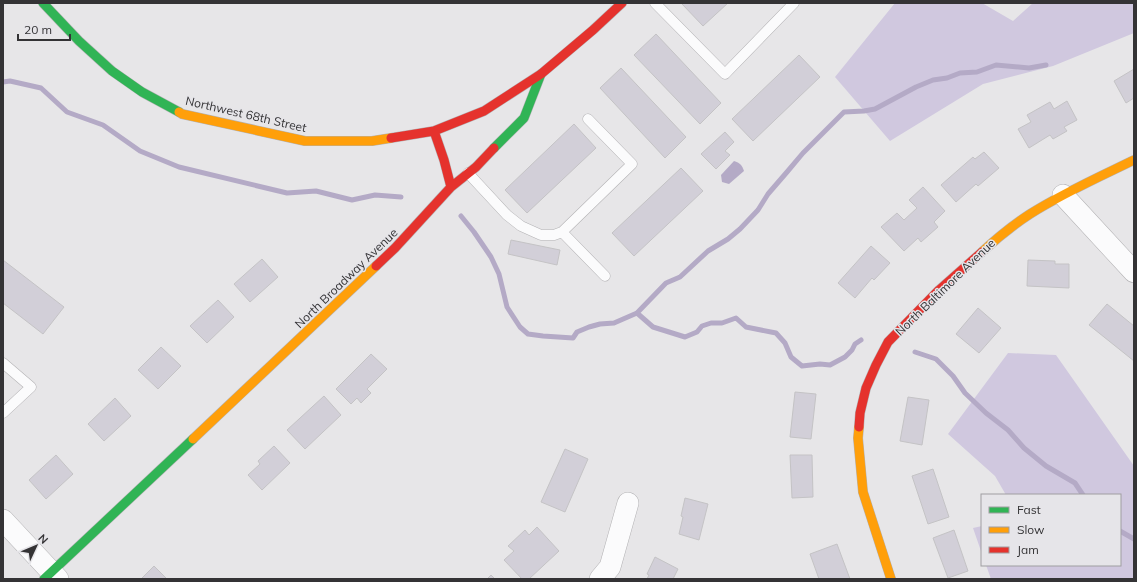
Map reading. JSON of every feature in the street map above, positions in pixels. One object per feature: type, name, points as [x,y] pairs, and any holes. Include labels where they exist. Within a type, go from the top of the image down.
[{"type":"street","name":"Northwest 68th Street","points":[[43,3],[79,41],[112,71],[142,92],[182,114],[305,141],[372,141],[434,131]]},
{"type":"street","points":[[451,187],[434,131],[484,111],[542,74],[622,3]]},
{"type":"street","name":"North Broadway Avenue","points":[[51,577],[395,248],[451,187],[476,167],[524,118],[542,74]]},
{"type":"street","name":"North Baltimore Avenue","points":[[892,579],[864,492],[858,438],[860,413],[866,388],[888,342],[939,290],[997,238],[1030,214],[1063,195],[1134,160]]},
{"type":"street","points":[[1063,195],[1134,272]]},
{"type":"street","points":[[600,579],[610,567],[628,503]]},
{"type":"street","points":[[3,520],[51,577]]},
{"type":"lane","points":[[655,3],[725,74],[794,3]]},
{"type":"lane","points":[[468,173],[507,215],[521,226],[541,235],[554,235],[562,232],[632,164],[588,119]]},
{"type":"lane","points":[[562,232],[605,276]]},
{"type":"lane","points":[[3,363],[31,387],[3,413]]},
{"type":"shaded area","points":[[895,3],[982,3],[1013,21],[1033,3],[1134,3],[1134,33],[1053,66],[983,84],[890,141],[835,77]]},
{"type":"shaded area","points":[[734,161],[740,164],[744,171],[729,184],[722,182],[721,175]]},
{"type":"shaded area","points":[[1008,353],[1056,355],[1134,466],[1134,579],[991,579],[986,566],[1121,566],[1121,494],[1005,494],[995,476],[948,434]]},
{"type":"shaded area","points":[[981,526],[981,551],[973,528]]},
{"type":"building","points":[[682,3],[728,3],[703,26]]},
{"type":"building","points":[[656,34],[721,103],[700,124],[634,55]]},
{"type":"building","points":[[799,55],[820,77],[753,141],[732,119]]},
{"type":"building","points":[[621,68],[686,137],[665,158],[600,88]]},
{"type":"building","points":[[1134,69],[1134,98],[1126,103],[1114,81]]},
{"type":"building","points":[[1067,101],[1077,120],[1064,127],[1067,131],[1053,139],[1050,135],[1029,148],[1018,129],[1031,122],[1027,115],[1050,102],[1054,109]]},
{"type":"building","points":[[574,124],[596,148],[527,213],[505,190]]},
{"type":"building","points":[[725,132],[734,142],[725,151],[730,155],[716,169],[701,154]]},
{"type":"building","points":[[984,152],[999,168],[978,186],[976,184],[956,202],[941,185],[973,157],[975,159]]},
{"type":"building","points":[[681,168],[703,191],[634,256],[612,233]]},
{"type":"building","points":[[923,187],[945,211],[934,222],[938,227],[921,242],[918,238],[904,251],[881,227],[897,213],[904,220],[917,208],[909,200]]},
{"type":"building","points":[[511,240],[560,250],[557,265],[508,254]]},
{"type":"building","points":[[871,246],[890,263],[874,280],[872,278],[855,298],[838,283]]},
{"type":"building","points":[[262,259],[278,277],[250,302],[234,284]]},
{"type":"building","points":[[3,260],[64,307],[43,334],[3,303]]},
{"type":"building","points":[[1028,260],[1055,261],[1055,264],[1069,264],[1069,288],[1027,286]]},
{"type":"building","points":[[218,300],[234,317],[207,343],[190,326]]},
{"type":"building","points":[[1107,304],[1134,326],[1134,361],[1089,325]]},
{"type":"building","points":[[978,308],[1001,328],[979,353],[956,334]]},
{"type":"building","points":[[161,347],[181,366],[158,389],[138,370]]},
{"type":"building","points":[[371,354],[387,369],[367,389],[371,393],[361,403],[357,398],[351,404],[336,389]]},
{"type":"building","points":[[795,392],[816,394],[811,439],[790,437]]},
{"type":"building","points":[[324,396],[341,415],[305,449],[287,430]]},
{"type":"building","points":[[908,397],[929,400],[922,445],[900,441]]},
{"type":"building","points":[[115,398],[131,416],[104,441],[88,424]]},
{"type":"building","points":[[274,446],[290,463],[262,490],[248,475],[260,464],[258,461]]},
{"type":"building","points":[[565,449],[588,459],[565,512],[541,502]]},
{"type":"building","points":[[56,455],[73,474],[46,499],[29,480]]},
{"type":"building","points":[[790,455],[812,455],[813,497],[792,498]]},
{"type":"building","points":[[933,469],[949,517],[928,524],[912,476]]},
{"type":"building","points":[[685,498],[708,504],[699,540],[679,534]]},
{"type":"building","points":[[537,527],[559,551],[529,579],[522,579],[504,560],[514,551],[508,546],[525,530],[529,535]]},
{"type":"building","points":[[954,530],[968,571],[948,578],[933,538]]},
{"type":"building","points":[[837,544],[850,579],[819,579],[810,554]]},
{"type":"building","points":[[655,557],[678,569],[673,579],[647,579],[649,575],[647,574]]},
{"type":"building","points":[[154,566],[167,579],[141,579]]},
{"type":"building","points":[[491,575],[495,579],[487,579]]},
{"type":"waterway","points":[[637,313],[666,283],[680,277],[708,251],[728,239],[740,229],[758,210],[768,194],[803,153],[844,112],[875,109],[916,87],[933,80],[947,78],[960,73],[977,72],[996,65],[1029,68],[1046,65]]},
{"type":"waterway","points":[[3,82],[10,81],[41,88],[67,112],[103,125],[140,151],[179,167],[287,193],[316,191],[352,200],[375,195],[401,197]]},
{"type":"waterway","points":[[461,216],[491,257],[499,274],[507,307],[520,327],[528,334],[573,338],[577,332],[589,327],[600,324],[614,323],[637,313],[653,327],[685,337],[697,332],[702,326],[711,323],[722,323],[736,318],[746,327],[776,333],[785,343],[791,357],[802,366],[820,364],[830,365],[845,357],[852,350],[855,344],[861,340]]},
{"type":"waterway","points":[[915,352],[936,359],[953,376],[965,393],[986,413],[1008,430],[1024,448],[1046,466],[1075,483],[1082,494]]},
{"type":"waterway","points":[[1121,532],[1134,539]]},
{"type":"traffic: fast","points":[[43,3],[79,41],[112,71],[142,92],[179,112]]},
{"type":"traffic: fast","points":[[494,148],[524,118],[541,74]]},
{"type":"traffic: fast","points":[[44,579],[193,439]]},
{"type":"traffic: slow","points":[[179,112],[182,114],[305,141],[372,141],[391,138]]},
{"type":"traffic: slow","points":[[982,252],[1011,227],[1043,206],[1134,160]]},
{"type":"traffic: slow","points":[[193,439],[376,266]]},
{"type":"traffic: slow","points":[[859,427],[858,438],[863,492],[891,579]]},
{"type":"traffic: jam","points":[[391,138],[434,131],[484,111],[541,74],[622,3]]},
{"type":"traffic: jam","points":[[434,131],[451,187]]},
{"type":"traffic: jam","points":[[376,266],[395,248],[451,187],[476,167],[494,148]]},
{"type":"traffic: jam","points":[[859,427],[860,413],[866,388],[888,342],[939,290],[982,252]]}]
